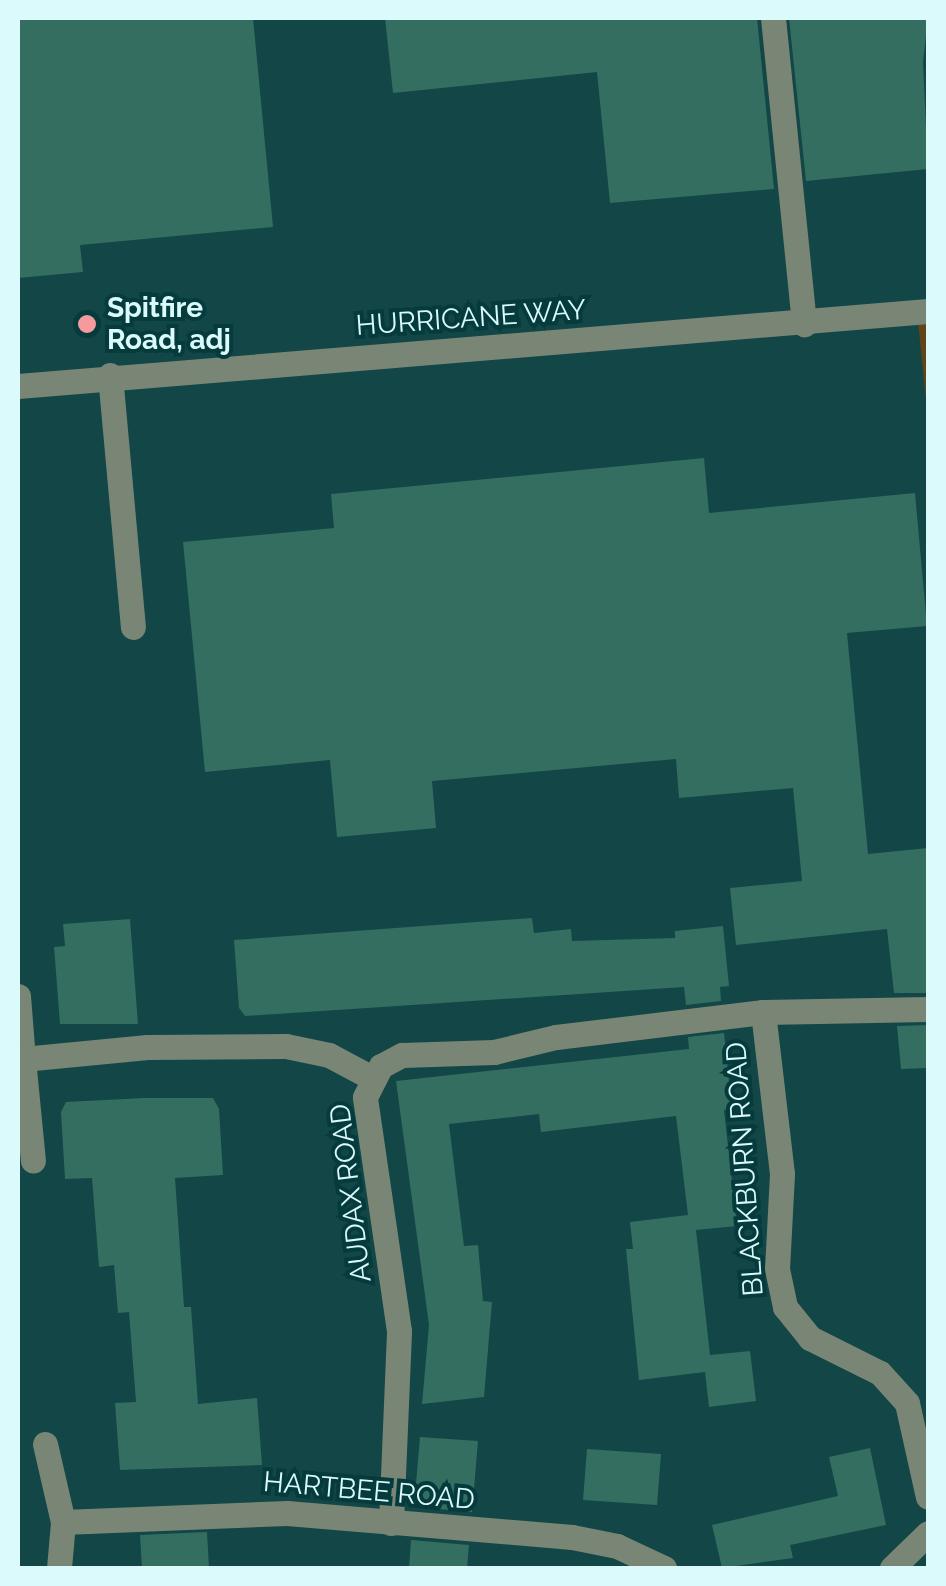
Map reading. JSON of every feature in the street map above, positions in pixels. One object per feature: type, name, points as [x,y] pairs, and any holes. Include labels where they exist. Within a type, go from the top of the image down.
[{"type":"street","points":[[773,18],[804,324]]},
{"type":"street","name":"HURRICANE WAY","points":[[18,386],[110,374],[804,324],[928,311]]},
{"type":"street","points":[[110,374],[132,628]]},
{"type":"street","points":[[18,996],[33,1161]]},
{"type":"street","name":"AUDAX ROAD","points":[[391,1523],[401,1370],[365,1097],[372,1078],[402,1056],[494,1052],[556,1037],[763,1012],[928,1010]]},
{"type":"street","name":"BLACKBURN ROAD","points":[[763,1012],[782,1174],[777,1270],[786,1308],[810,1338],[880,1373],[907,1403],[928,1498]]},
{"type":"street","points":[[23,1059],[147,1047],[286,1046],[329,1056],[372,1078]]},
{"type":"street","points":[[45,1444],[63,1522],[59,1568]]},
{"type":"street","name":"HARTBEE ROAD","points":[[63,1522],[253,1511],[572,1537],[617,1546],[664,1568]]},
{"type":"street","points":[[892,1568],[928,1525]]},
{"type":"shaded area","points":[[928,311],[928,418],[917,312]]},
{"type":"building","points":[[18,18],[253,18],[273,227],[80,245],[83,272],[18,278]]},
{"type":"building","points":[[385,18],[757,18],[774,189],[610,203],[597,72],[393,93]]},
{"type":"building","points":[[789,18],[928,18],[923,62],[928,169],[806,181]]},
{"type":"building","points":[[704,458],[709,513],[915,493],[927,626],[847,633],[868,854],[928,848],[928,993],[894,993],[887,929],[736,945],[730,888],[802,881],[793,788],[679,798],[676,759],[432,781],[436,828],[337,837],[330,760],[205,772],[183,542],[334,528],[331,494]]},
{"type":"building","points":[[532,918],[534,933],[571,929],[572,941],[675,938],[675,931],[723,926],[729,986],[720,987],[721,1001],[686,1005],[684,987],[245,1016],[239,1008],[234,940]]},
{"type":"building","points":[[130,919],[138,1024],[60,1024],[54,947],[65,946],[63,924]]},
{"type":"building","points":[[928,1025],[928,1068],[901,1069],[897,1026]]},
{"type":"building","points":[[724,1033],[732,1110],[724,1110],[737,1226],[696,1230],[710,1355],[750,1351],[756,1401],[709,1407],[705,1372],[639,1380],[626,1249],[633,1249],[630,1222],[688,1215],[676,1116],[541,1132],[539,1114],[449,1124],[464,1246],[478,1245],[483,1301],[492,1302],[484,1397],[422,1404],[429,1325],[396,1081],[689,1049],[688,1037]]},
{"type":"building","points":[[213,1098],[219,1109],[223,1175],[175,1178],[184,1307],[191,1307],[198,1404],[257,1398],[262,1465],[120,1470],[115,1403],[136,1402],[129,1312],[118,1313],[114,1265],[99,1267],[92,1178],[65,1179],[61,1112],[66,1102]]},
{"type":"building","points":[[420,1437],[478,1441],[472,1512],[414,1507]]},
{"type":"building","points":[[870,1448],[886,1525],[790,1545],[793,1558],[722,1568],[712,1525],[838,1496],[829,1457]]},
{"type":"building","points":[[587,1449],[661,1454],[657,1505],[583,1500]]},
{"type":"building","points":[[207,1532],[209,1568],[142,1568],[140,1535]]},
{"type":"building","points":[[411,1540],[469,1545],[467,1568],[409,1568]]},
{"type":"place","name":"Spitfire Road, adj","points":[[87,324]]}]
